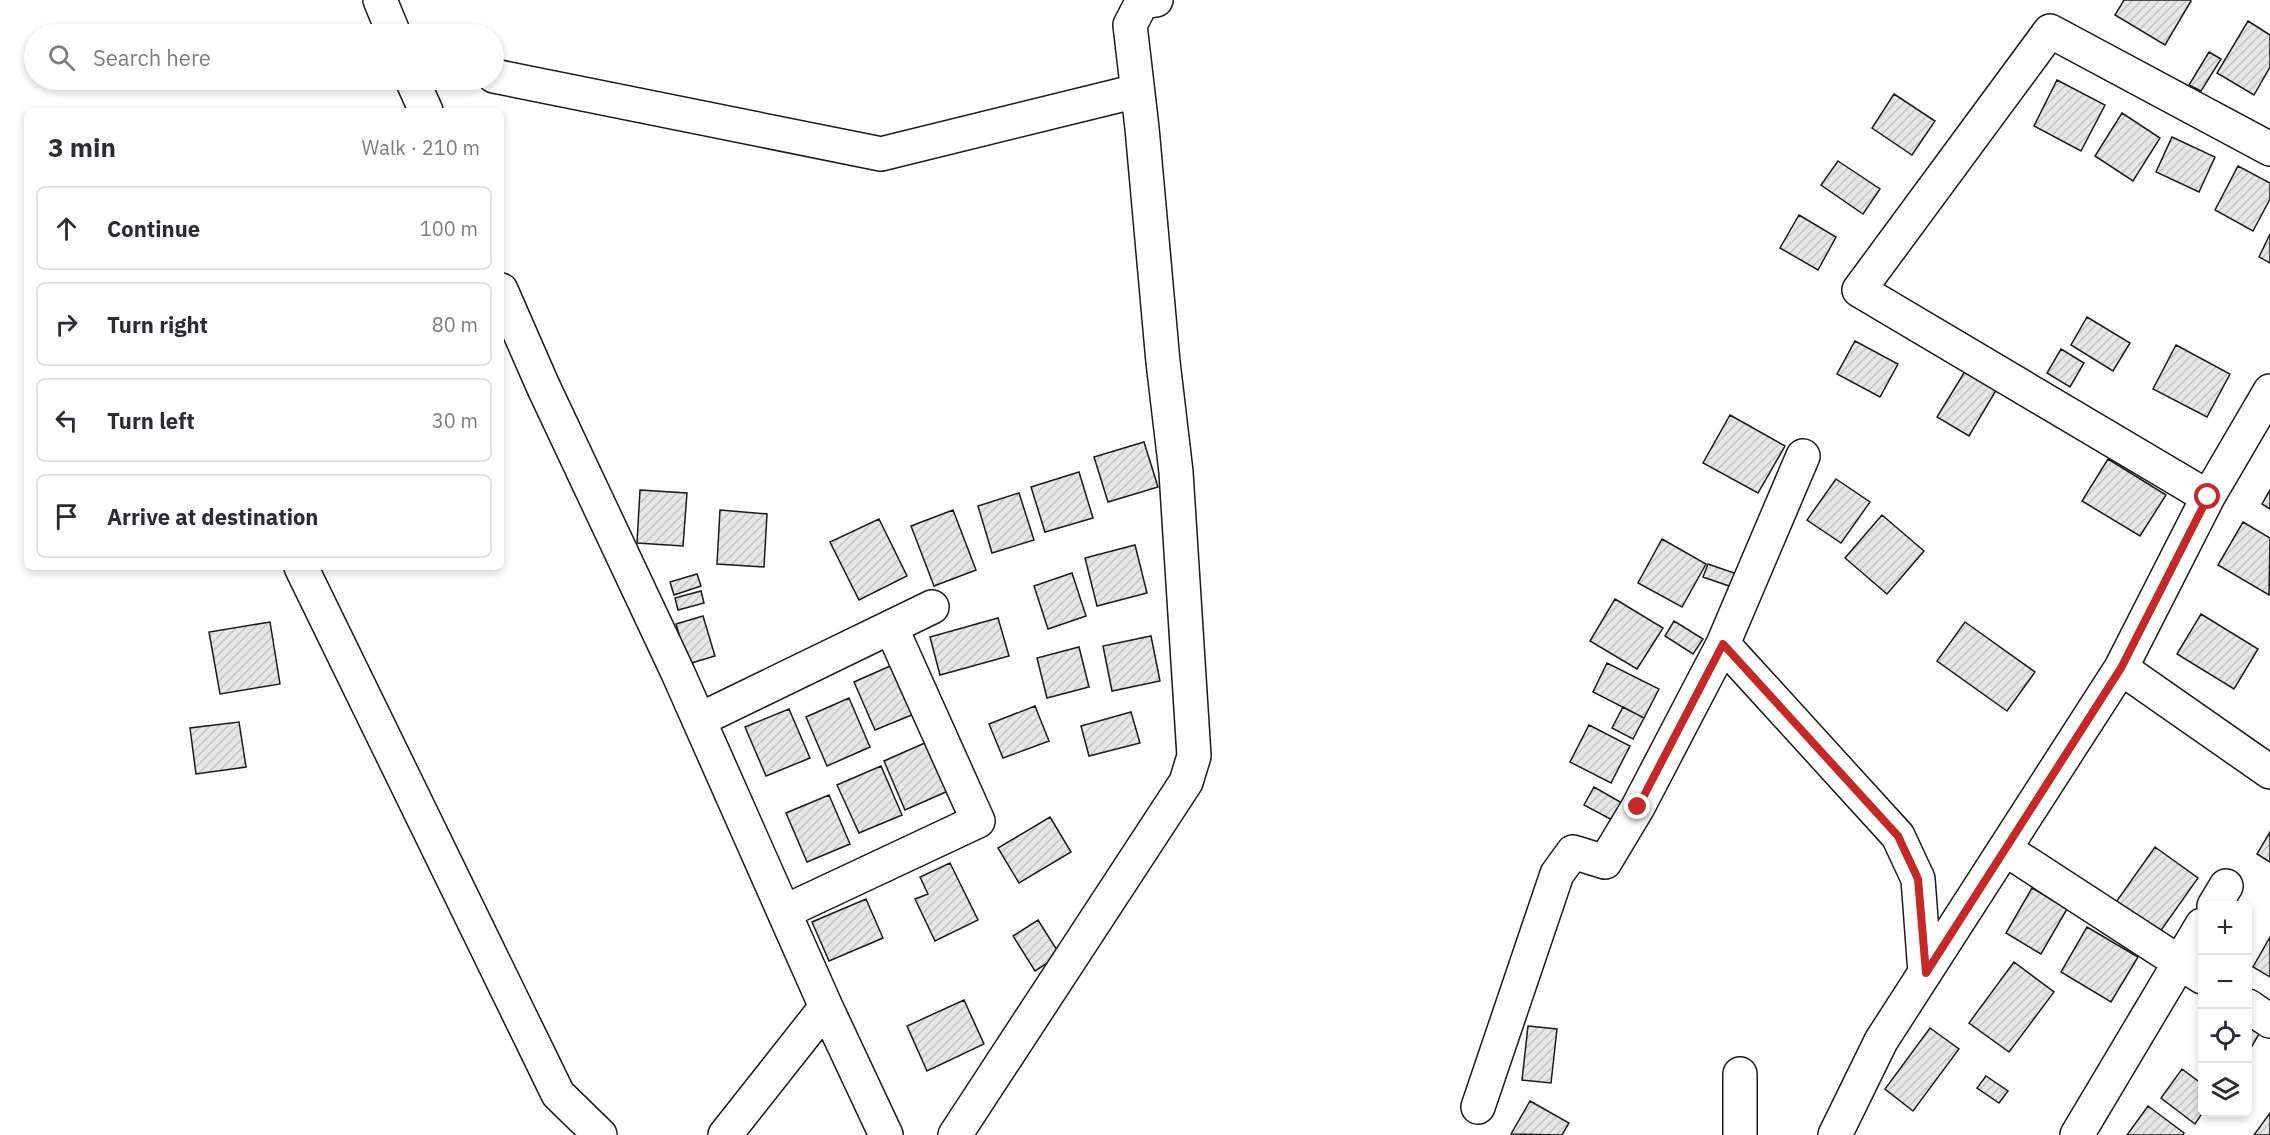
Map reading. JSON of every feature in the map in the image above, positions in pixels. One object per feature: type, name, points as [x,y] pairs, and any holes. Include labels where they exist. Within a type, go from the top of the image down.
[{"type":"street","points":[[380,0],[390,24]]},
{"type":"street","points":[[955,1135],[1186,782],[1194,756],[1176,472],[1130,25],[1142,2],[1156,0]]},
{"type":"street","points":[[2208,497],[1859,290],[2050,31],[2270,148]]},
{"type":"street","points":[[504,78],[881,154],[1137,91]]},
{"type":"street","points":[[417,90],[425,108]]},
{"type":"street","points":[[504,297],[543,386],[699,720],[826,1007],[886,1135]]},
{"type":"street","points":[[1842,1132],[1881,1041],[2121,668],[2208,497],[2270,391]]},
{"type":"street","points":[[1478,1107],[1557,874],[1573,852],[1605,862],[1638,807],[1723,644],[1803,456]]},
{"type":"street","points":[[302,570],[558,1094],[600,1135]]},
{"type":"street","points":[[699,720],[932,607]]},
{"type":"street","points":[[784,912],[978,821],[891,627]]},
{"type":"street","points":[[1723,644],[1898,836],[1918,879],[1926,973]]},
{"type":"street","points":[[2121,668],[2270,772]]},
{"type":"street","points":[[2005,849],[2191,970]]},
{"type":"street","points":[[2077,1135],[2191,970],[2198,941]]},
{"type":"street","points":[[725,1135],[826,1007]]},
{"type":"street","points":[[2252,1009],[2270,1021]]},
{"type":"street","points":[[1740,1074],[1740,1135]]},
{"type":"building","points":[[2124,0],[2191,1],[2165,45],[2115,15]]},
{"type":"building","points":[[2248,21],[2270,35],[2270,67],[2254,95],[2217,73]]},
{"type":"building","points":[[2209,52],[2221,59],[2201,91],[2189,85]]},
{"type":"building","points":[[2057,80],[2105,105],[2081,151],[2034,126]]},
{"type":"building","points":[[1894,94],[1935,121],[1912,155],[1872,128]]},
{"type":"building","points":[[2122,113],[2160,138],[2133,181],[2095,156]]},
{"type":"building","points":[[2172,137],[2215,157],[2199,192],[2156,172]]},
{"type":"building","points":[[1838,161],[1880,189],[1863,214],[1821,185]]},
{"type":"building","points":[[2238,166],[2270,183],[2270,199],[2253,231],[2215,210]]},
{"type":"building","points":[[1799,215],[1836,237],[1818,270],[1780,248]]},
{"type":"building","points":[[2270,234],[2270,263],[2259,257]]},
{"type":"building","points":[[2087,317],[2130,343],[2113,371],[2071,345]]},
{"type":"building","points":[[1855,341],[1898,364],[1880,397],[1837,374]]},
{"type":"building","points":[[2176,345],[2230,374],[2207,417],[2153,389]]},
{"type":"building","points":[[2061,349],[2084,363],[2070,387],[2047,373]]},
{"type":"building","points":[[1967,368],[1998,387],[1969,436],[1937,417]]},
{"type":"building","points":[[1730,415],[1785,446],[1758,493],[1703,463]]},
{"type":"building","points":[[1144,442],[1158,487],[1108,502],[1094,457]]},
{"type":"building","points":[[2108,459],[2166,495],[2140,536],[2082,501]]},
{"type":"building","points":[[1079,472],[1093,518],[1045,532],[1031,487]]},
{"type":"building","points":[[1836,479],[1870,502],[1841,543],[1807,520]]},
{"type":"building","points":[[640,490],[687,493],[683,546],[637,543]]},
{"type":"building","points":[[2270,490],[2270,509],[2262,504]]},
{"type":"building","points":[[1019,493],[1034,540],[992,553],[978,506]]},
{"type":"building","points":[[720,510],[767,514],[764,567],[717,564]]},
{"type":"building","points":[[953,510],[976,570],[934,586],[911,526]]},
{"type":"building","points":[[1882,515],[1924,551],[1887,594],[1845,558]]},
{"type":"building","points":[[879,519],[907,576],[859,600],[830,542]]},
{"type":"building","points":[[2243,522],[2270,538],[2269,595],[2218,565]]},
{"type":"building","points":[[1662,539],[1706,564],[1682,607],[1638,583]]},
{"type":"building","points":[[1135,545],[1147,593],[1097,606],[1085,558]]},
{"type":"building","points":[[1708,564],[1737,574],[1732,587],[1703,577]]},
{"type":"building","points":[[1072,573],[1086,616],[1048,629],[1034,586]]},
{"type":"building","points":[[697,574],[701,586],[674,595],[670,582]]},
{"type":"building","points":[[701,591],[704,603],[678,610],[675,598]]},
{"type":"building","points":[[1615,599],[1663,628],[1637,669],[1590,641]]},
{"type":"building","points":[[2201,614],[2258,649],[2234,689],[2177,654]]},
{"type":"building","points":[[703,616],[715,656],[688,664],[676,624]]},
{"type":"building","points":[[998,618],[1009,656],[940,675],[930,637]]},
{"type":"building","points":[[1674,621],[1703,639],[1693,654],[1665,636]]},
{"type":"building","points":[[270,622],[280,684],[220,694],[209,632]]},
{"type":"building","points":[[1965,622],[2035,672],[2007,711],[1937,661]]},
{"type":"building","points":[[1151,636],[1160,681],[1112,691],[1103,646]]},
{"type":"building","points":[[1079,647],[1089,687],[1047,698],[1037,658]]},
{"type":"building","points":[[897,663],[919,712],[875,730],[854,682]]},
{"type":"building","points":[[1607,663],[1659,689],[1644,718],[1593,692]]},
{"type":"building","points":[[849,698],[870,747],[827,766],[806,717]]},
{"type":"building","points":[[1035,706],[1049,741],[1003,758],[989,724]]},
{"type":"building","points":[[1623,707],[1644,718],[1633,739],[1612,728]]},
{"type":"building","points":[[789,709],[810,758],[766,776],[745,727]]},
{"type":"building","points":[[1131,712],[1140,743],[1089,756],[1081,726]]},
{"type":"building","points":[[239,722],[246,767],[196,774],[190,728]]},
{"type":"building","points":[[1589,725],[1630,746],[1611,783],[1570,762]]},
{"type":"building","points":[[927,742],[948,791],[905,810],[884,761]]},
{"type":"building","points":[[881,766],[902,815],[859,833],[837,785]]},
{"type":"building","points":[[1594,787],[1622,803],[1612,820],[1584,805]]},
{"type":"building","points":[[829,795],[850,844],[807,862],[786,813]]},
{"type":"building","points":[[1050,817],[1071,852],[1019,883],[998,848]]},
{"type":"building","points":[[2270,832],[2270,862],[2257,854]]},
{"type":"building","points":[[2155,847],[2198,878],[2157,936],[2114,905]]},
{"type":"building","points":[[950,863],[978,920],[935,941],[915,899],[928,894],[920,877]]},
{"type":"building","points":[[2032,888],[2067,909],[2041,954],[2006,933]]},
{"type":"building","points":[[866,899],[883,938],[829,961],[812,922]]},
{"type":"building","points":[[1038,920],[1060,955],[1035,971],[1013,936]]},
{"type":"building","points":[[2087,927],[2138,957],[2111,1002],[2061,972]]},
{"type":"building","points":[[2270,937],[2270,977],[2253,967]]},
{"type":"building","points":[[2014,962],[2054,992],[2009,1052],[1969,1023]]},
{"type":"building","points":[[964,1000],[984,1044],[927,1071],[907,1026]]},
{"type":"building","points":[[1528,1026],[1557,1029],[1551,1083],[1522,1080]]},
{"type":"building","points":[[1930,1028],[1959,1049],[1913,1111],[1885,1089]]},
{"type":"building","points":[[2252,1030],[2259,1034],[2252,1046]]},
{"type":"building","points":[[2182,1069],[2198,1081],[2200,1117],[2195,1124],[2161,1098]]},
{"type":"building","points":[[1986,1076],[2008,1091],[1999,1103],[1977,1088]]},
{"type":"building","points":[[1530,1101],[1569,1123],[1562,1135],[1511,1134]]},
{"type":"building","points":[[2148,1106],[2184,1133],[2183,1135],[2127,1135]]},
{"type":"building","points":[[2270,1113],[2270,1135],[2254,1135]]},
{"type":"route","points":[[1638,807],[1723,644],[1898,836],[1918,879],[1926,973],[2121,668],[2208,497]]}]
